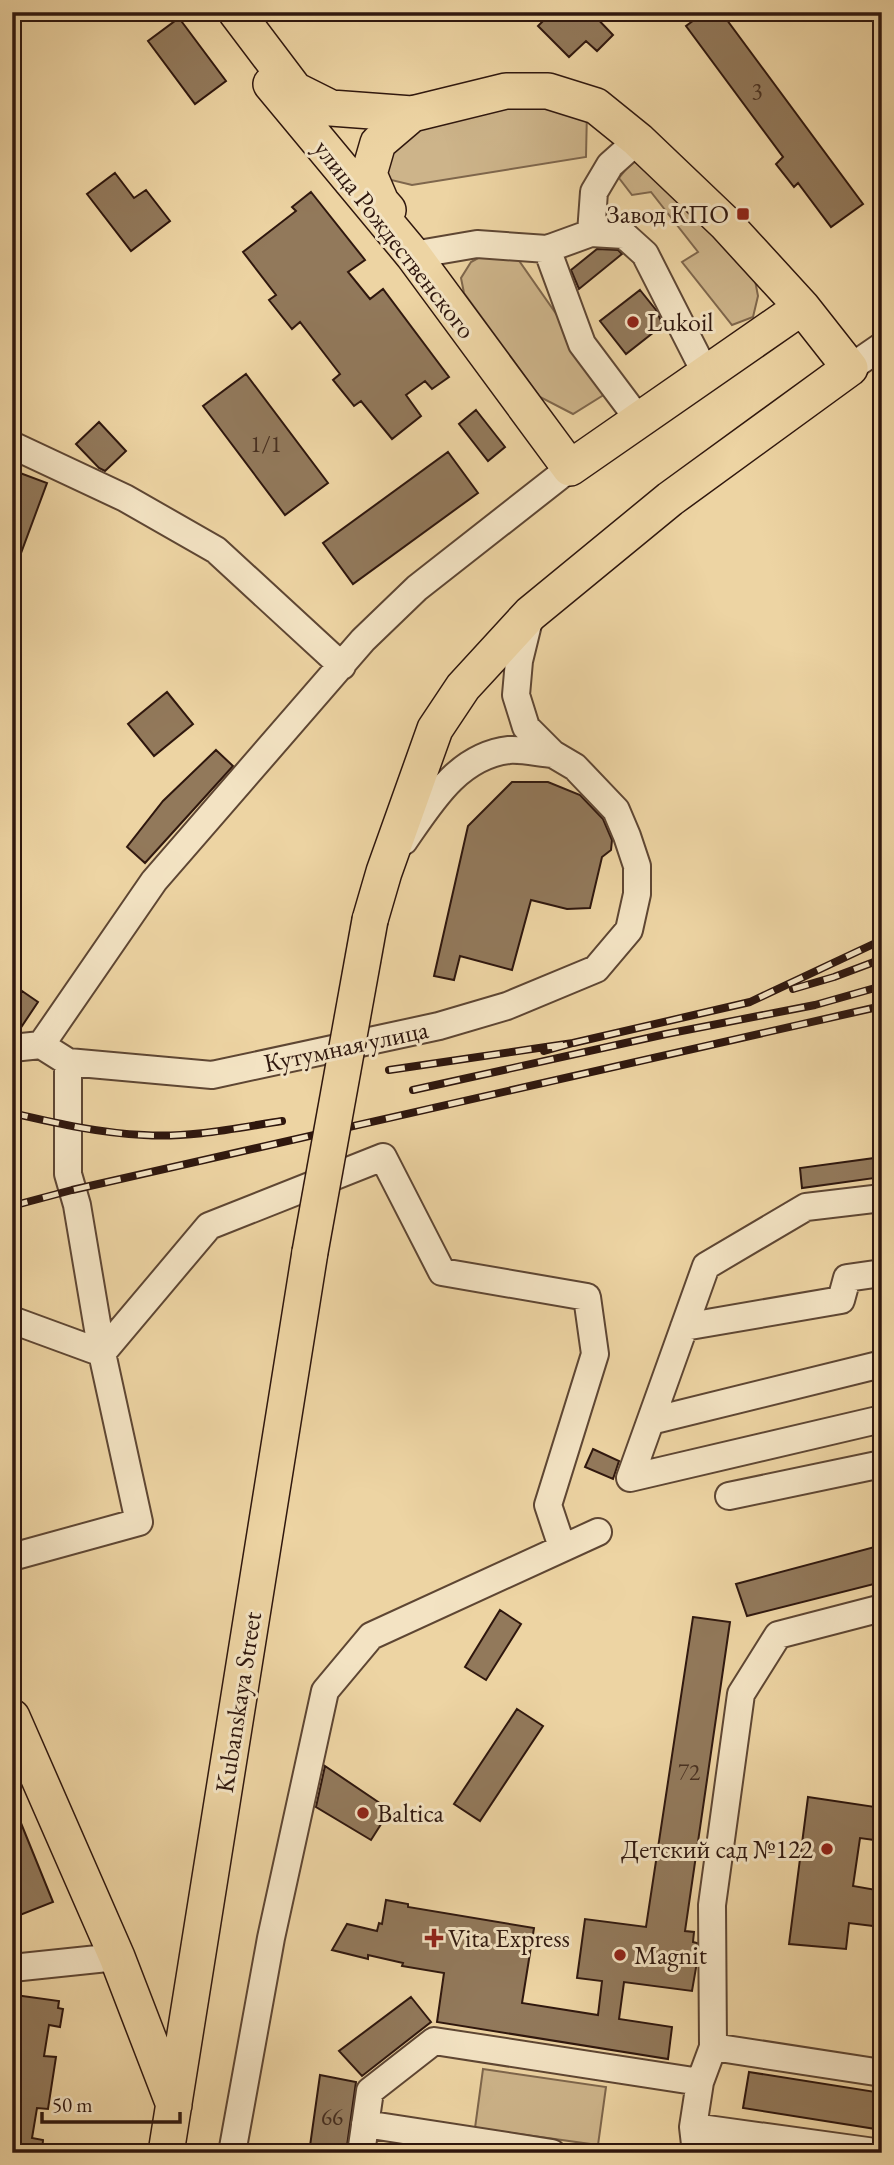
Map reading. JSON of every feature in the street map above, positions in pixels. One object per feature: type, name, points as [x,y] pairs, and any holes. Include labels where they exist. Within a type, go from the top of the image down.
[{"type":"main road","name":"улица Рождественского","points":[[216,12],[276,90],[412,255],[570,468]]},
{"type":"main road","points":[[236,12],[295,90],[331,108],[412,114],[506,91],[548,91],[596,106],[638,140],[724,223],[803,307],[850,368]]},
{"type":"main road","points":[[412,114],[377,143],[369,174],[381,202],[409,237],[412,255]]},
{"type":"main road","points":[[570,468],[803,307]]},
{"type":"main road","name":"Kubanskaya Street","points":[[166,2153],[310,1252],[370,920],[384,872],[435,729],[463,687],[530,614],[670,499],[850,368]]},
{"type":"main road","points":[[12,1717],[117,1957],[174,2105]]},
{"type":"street","points":[[591,233],[594,192],[610,165],[638,140]]},
{"type":"street","points":[[412,255],[477,244],[547,249],[591,233],[624,234],[645,254],[706,374]]},
{"type":"street","points":[[547,249],[582,344],[639,420]]},
{"type":"street","points":[[850,368],[882,346]]},
{"type":"street","points":[[12,445],[125,498],[216,550],[342,666]]},
{"type":"street","points":[[12,1048],[41,1045],[154,881],[363,640],[417,588],[570,468]]},
{"type":"street","points":[[530,614],[519,661],[516,695],[526,727],[553,754]]},
{"type":"street","points":[[384,872],[443,785],[471,762],[513,750],[553,754]]},
{"type":"street","name":"Кутумная улица","points":[[41,1045],[68,1062],[212,1075],[439,1026],[507,1006],[596,970],[629,930],[637,894],[636,866],[616,810],[575,767],[553,754]]},
{"type":"street","points":[[12,1557],[139,1522],[102,1353],[68,1174],[68,1062]]},
{"type":"street","points":[[102,1353],[209,1226],[383,1157],[442,1272],[587,1297],[595,1354],[548,1505],[562,1547]]},
{"type":"street","points":[[882,1198],[806,1208],[706,1266],[630,1478],[882,1419]]},
{"type":"street","points":[[684,1327],[841,1300],[847,1278],[882,1273]]},
{"type":"street","points":[[12,1320],[102,1353]]},
{"type":"street","points":[[651,1421],[882,1364]]},
{"type":"street","points":[[729,1496],[877,1470]]},
{"type":"street","points":[[232,2153],[271,1938],[325,1691],[371,1636],[598,1532]]},
{"type":"street","points":[[882,1608],[778,1635],[741,1694],[712,1905],[713,2047],[700,2082],[695,2140],[882,2153]]},
{"type":"street","points":[[13,1969],[117,1957]]},
{"type":"street","points":[[361,2153],[370,2091],[434,2041],[700,2082]]},
{"type":"street","points":[[713,2047],[882,2073]]},
{"type":"street","points":[[365,2124],[552,2153]]},
{"type":"shaded area","points":[[502,98],[587,110],[586,157],[412,185],[387,179],[381,159],[404,135]]},
{"type":"shaded area","points":[[648,158],[753,270],[758,296],[753,317],[732,325],[682,262],[698,252],[651,192],[632,195],[619,178],[631,163]]},
{"type":"shaded area","points":[[491,251],[515,255],[610,391],[573,414],[540,397],[464,293],[461,278],[471,262]]},
{"type":"shaded area","points":[[483,2069],[606,2087],[598,2145],[475,2128]]},
{"type":"building","points":[[552,12],[591,12],[613,35],[597,51],[586,41],[569,57],[538,26]]},
{"type":"building","points":[[705,12],[721,12],[863,204],[831,227],[798,183],[794,187],[776,164],[783,157],[686,26]]},
{"type":"building","points":[[179,18],[226,81],[195,104],[148,41]]},
{"type":"building","points":[[115,173],[134,198],[146,190],[170,221],[131,251],[87,194]]},
{"type":"building","points":[[311,192],[365,260],[348,272],[370,299],[383,289],[449,377],[432,389],[425,381],[406,395],[421,416],[392,439],[361,401],[354,406],[333,380],[340,374],[300,322],[292,329],[269,300],[276,295],[243,252],[296,211],[292,207]]},
{"type":"building","points":[[597,249],[618,250],[622,254],[579,289],[571,270]]},
{"type":"building","name":"Lukoil","points":[[640,290],[656,310],[663,325],[626,354],[600,321]]},
{"type":"building","points":[[246,374],[328,483],[285,515],[203,406]]},
{"type":"building","points":[[476,410],[505,447],[488,461],[459,424]]},
{"type":"building","points":[[99,422],[126,451],[105,471],[76,444]]},
{"type":"building","points":[[448,452],[478,493],[353,584],[323,543]]},
{"type":"building","points":[[12,470],[47,483],[14,572],[12,572]]},
{"type":"building","points":[[167,692],[193,724],[154,756],[128,724]]},
{"type":"building","points":[[216,750],[233,766],[145,863],[127,847],[163,801]]},
{"type":"building","points":[[512,782],[548,782],[580,795],[603,819],[612,840],[611,850],[602,857],[590,908],[567,909],[531,900],[512,970],[460,956],[454,980],[434,976],[468,826]]},
{"type":"building","points":[[22,991],[38,1002],[18,1032],[12,1032],[12,1005]]},
{"type":"building","points":[[882,1157],[882,1177],[802,1188],[800,1168]]},
{"type":"building","points":[[593,1449],[619,1461],[613,1479],[585,1467]]},
{"type":"building","points":[[882,1545],[882,1582],[747,1616],[736,1584]]},
{"type":"building","points":[[500,1610],[521,1624],[486,1680],[465,1667]]},
{"type":"building","points":[[693,1617],[730,1622],[685,1931],[694,1932],[693,1942],[697,1943],[692,1991],[624,1982],[619,2019],[672,2027],[668,2059],[437,2022],[444,1973],[402,1966],[403,1963],[368,1955],[368,1959],[332,1950],[347,1924],[377,1931],[379,1923],[382,1924],[386,1900],[408,1904],[408,1907],[534,1928],[522,2003],[598,2015],[602,1981],[577,1978],[585,1919],[646,1927]]},
{"type":"building","points":[[517,1709],[543,1726],[480,1821],[454,1804]]},
{"type":"building","points":[[325,1766],[390,1810],[371,1840],[316,1807]]},
{"type":"building","points":[[808,1797],[882,1808],[882,1841],[860,1838],[853,1886],[882,1891],[882,1927],[849,1923],[846,1949],[789,1944]]},
{"type":"building","points":[[12,1801],[53,1902],[20,1915],[12,1895]]},
{"type":"building","points":[[15,1995],[59,2001],[58,2008],[63,2009],[60,2027],[49,2025],[44,2056],[56,2057],[48,2109],[37,2108],[32,2138],[43,2140],[42,2153],[12,2153],[12,2010]]},
{"type":"building","points":[[411,1997],[431,2022],[362,2076],[339,2051]]},
{"type":"building","points":[[749,2072],[882,2093],[882,2130],[743,2108]]},
{"type":"building","points":[[320,2075],[356,2082],[346,2153],[309,2153]]},
{"type":"railway","points":[[573,1043],[750,1002],[882,940]]},
{"type":"railway","points":[[793,989],[882,959]]},
{"type":"railway","points":[[413,1090],[666,1034],[815,1005],[882,986]]},
{"type":"railway","points":[[12,1206],[72,1190],[882,1006]]},
{"type":"railway","points":[[389,1070],[573,1043],[544,1051]]},
{"type":"railway","points":[[12,1113],[94,1130],[161,1136],[213,1132],[282,1121]]},
{"type":"place","name":"Завод КПО","points":[[743,214]]},
{"type":"place","name":"Lukoil","points":[[633,322]]},
{"type":"place","name":"Baltica","points":[[363,1813]]},
{"type":"place","name":"Детский сад №122","points":[[827,1849]]},
{"type":"place","name":"Vita Express","points":[[434,1938]]},
{"type":"place","name":"Magnit","points":[[620,1955]]}]
